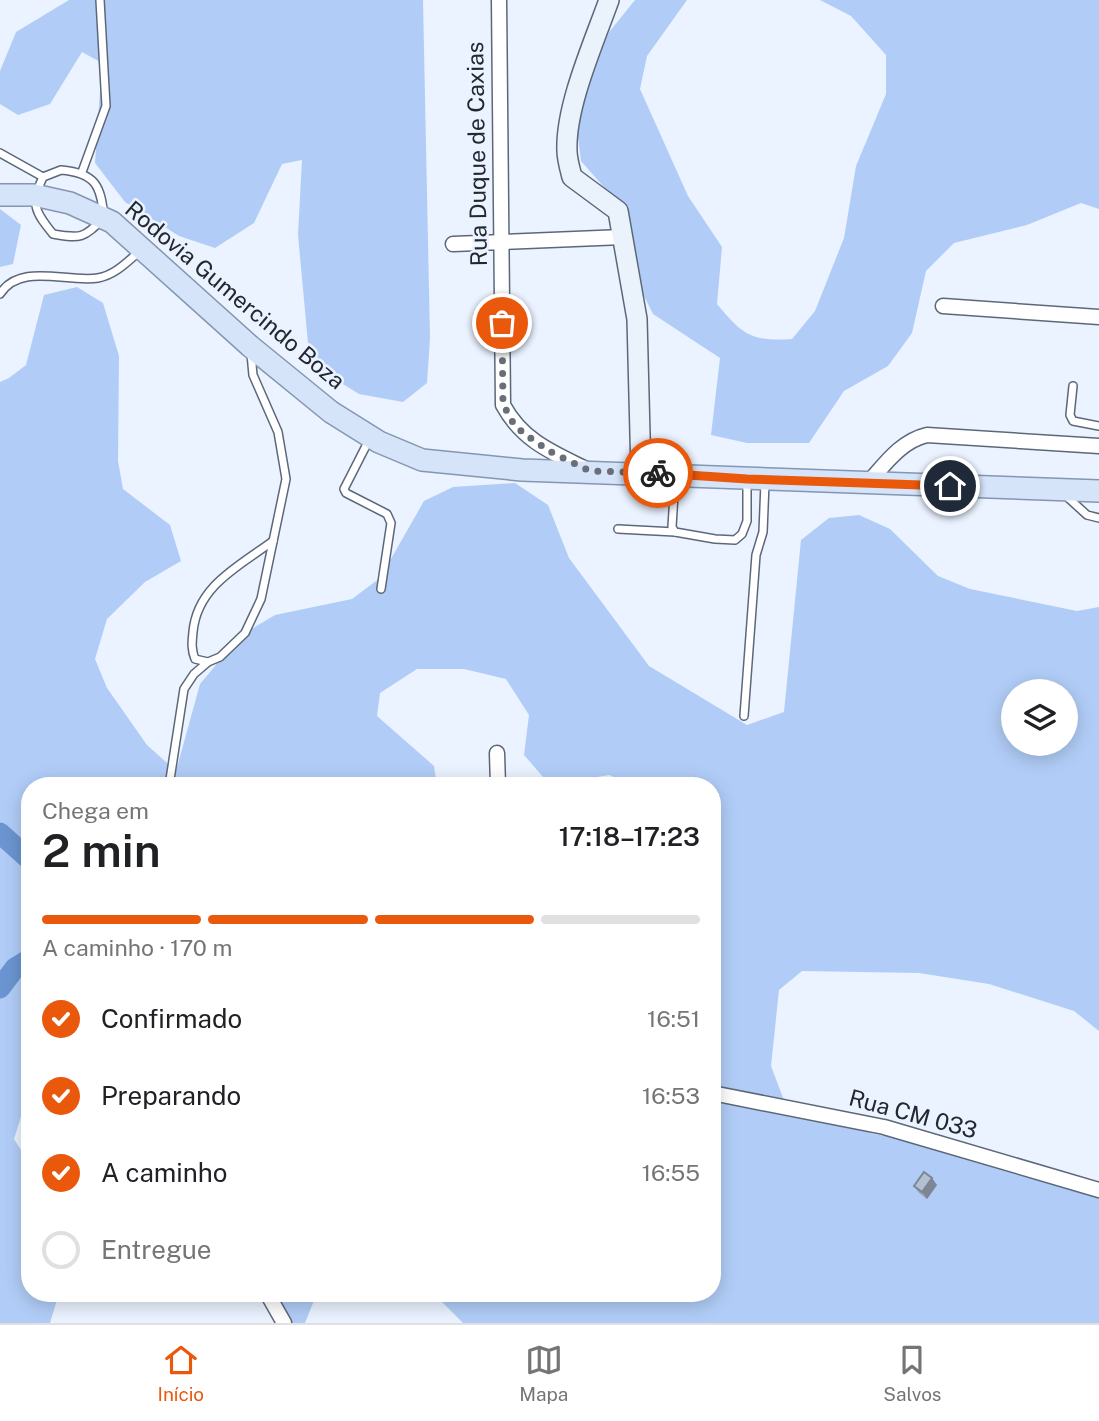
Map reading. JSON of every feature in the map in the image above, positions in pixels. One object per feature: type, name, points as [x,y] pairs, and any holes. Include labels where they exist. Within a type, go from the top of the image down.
[{"type":"main road","name":"Rodovia Gumercindo Boza","points":[[0,195],[38,186],[113,222],[250,346],[331,412],[370,436],[422,460],[522,470],[641,472],[756,479],[1099,491]]},
{"type":"street","name":"Rua Duque de Caxias","points":[[499,0],[503,404],[512,421],[523,433],[551,452],[590,471]]},
{"type":"street","points":[[609,0],[580,84],[569,125],[567,151],[572,177],[618,211],[624,237],[637,319],[641,472]]},
{"type":"street","points":[[453,244],[624,237]]},
{"type":"street","points":[[943,306],[1099,317]]},
{"type":"street","points":[[868,483],[904,445],[913,438],[927,435],[1099,446]]},
{"type":"street","points":[[497,753],[498,777]]},
{"type":"street","name":"Rua CM 033","points":[[721,1095],[884,1127],[1099,1190]]},
{"type":"street","points":[[272,1302],[284,1323]]},
{"type":"lane","points":[[82,172],[106,106],[100,0]]},
{"type":"lane","points":[[0,153],[38,186],[38,215],[53,234],[73,238],[87,235],[104,218],[102,197],[95,182],[82,172],[61,170],[38,186]]},
{"type":"lane","points":[[0,294],[6,285],[27,276],[97,278],[113,273],[143,249]]},
{"type":"lane","points":[[170,777],[184,689],[194,674],[208,662],[220,657],[245,633],[261,599],[286,479],[278,432],[253,375],[250,346]]},
{"type":"lane","points":[[1073,386],[1070,415],[1073,421],[1099,426]]},
{"type":"lane","points":[[370,436],[344,489],[346,493],[390,518],[381,589]]},
{"type":"lane","points":[[675,474],[672,527],[675,532]]},
{"type":"lane","points":[[618,529],[675,532],[735,540],[742,534],[747,522],[756,479]]},
{"type":"lane","points":[[744,716],[756,555],[763,531],[756,479]]},
{"type":"lane","points":[[1059,489],[1087,515],[1099,519]]},
{"type":"lane","points":[[208,662],[195,659],[191,650],[197,608],[215,583],[273,541]]},
{"type":"shaded area","points":[[69,0],[423,0],[430,338],[427,383],[403,402],[359,394],[330,376],[308,343],[298,235],[302,160],[282,164],[254,223],[215,248],[179,236],[125,202],[95,163],[102,63],[82,52],[50,104],[18,115],[0,104],[0,71],[16,32]]},
{"type":"shaded area","points":[[635,0],[687,0],[647,56],[640,89],[688,196],[722,247],[717,304],[748,334],[766,339],[792,339],[815,311],[844,238],[856,166],[886,94],[886,55],[851,16],[820,0],[1099,0],[1099,209],[1081,203],[1027,225],[954,243],[926,271],[912,333],[888,366],[844,391],[809,443],[747,443],[711,435],[720,358],[653,314],[640,288],[624,210],[581,161],[575,114],[590,64],[610,31]]},
{"type":"shaded area","points":[[0,209],[21,225],[13,264],[0,267]]},
{"type":"shaded area","points":[[77,287],[103,303],[119,356],[118,461],[123,489],[170,525],[181,561],[145,582],[107,619],[95,659],[107,688],[147,745],[176,771],[200,684],[240,636],[275,615],[352,599],[380,578],[424,501],[453,487],[515,483],[548,505],[569,558],[649,666],[747,725],[784,712],[801,540],[829,518],[859,515],[890,529],[938,576],[970,589],[1077,611],[1099,607],[1099,1031],[1074,1011],[989,984],[919,973],[802,971],[779,990],[771,1066],[785,1103],[873,1134],[973,1149],[1099,1186],[1099,1323],[463,1323],[442,1302],[721,1302],[721,777],[543,777],[524,755],[529,715],[506,679],[464,669],[417,669],[380,693],[377,716],[434,766],[436,777],[21,777],[21,1117],[14,1139],[21,1150],[21,1302],[56,1302],[50,1323],[0,1323],[0,382],[26,365],[44,295]]},
{"type":"shaded area","points":[[274,1302],[313,1302],[305,1323],[288,1323]]},
{"type":"building","points":[[924,1172],[932,1178],[922,1192],[914,1186]]},
{"type":"waterway","points":[[0,833],[21,852]]},
{"type":"waterway","points":[[0,988],[21,964]]},
{"type":"way so far","points":[[502,323],[503,404],[512,421],[523,433],[551,452],[590,471],[658,473]]},
{"type":"route","points":[[658,473],[950,486]]}]
